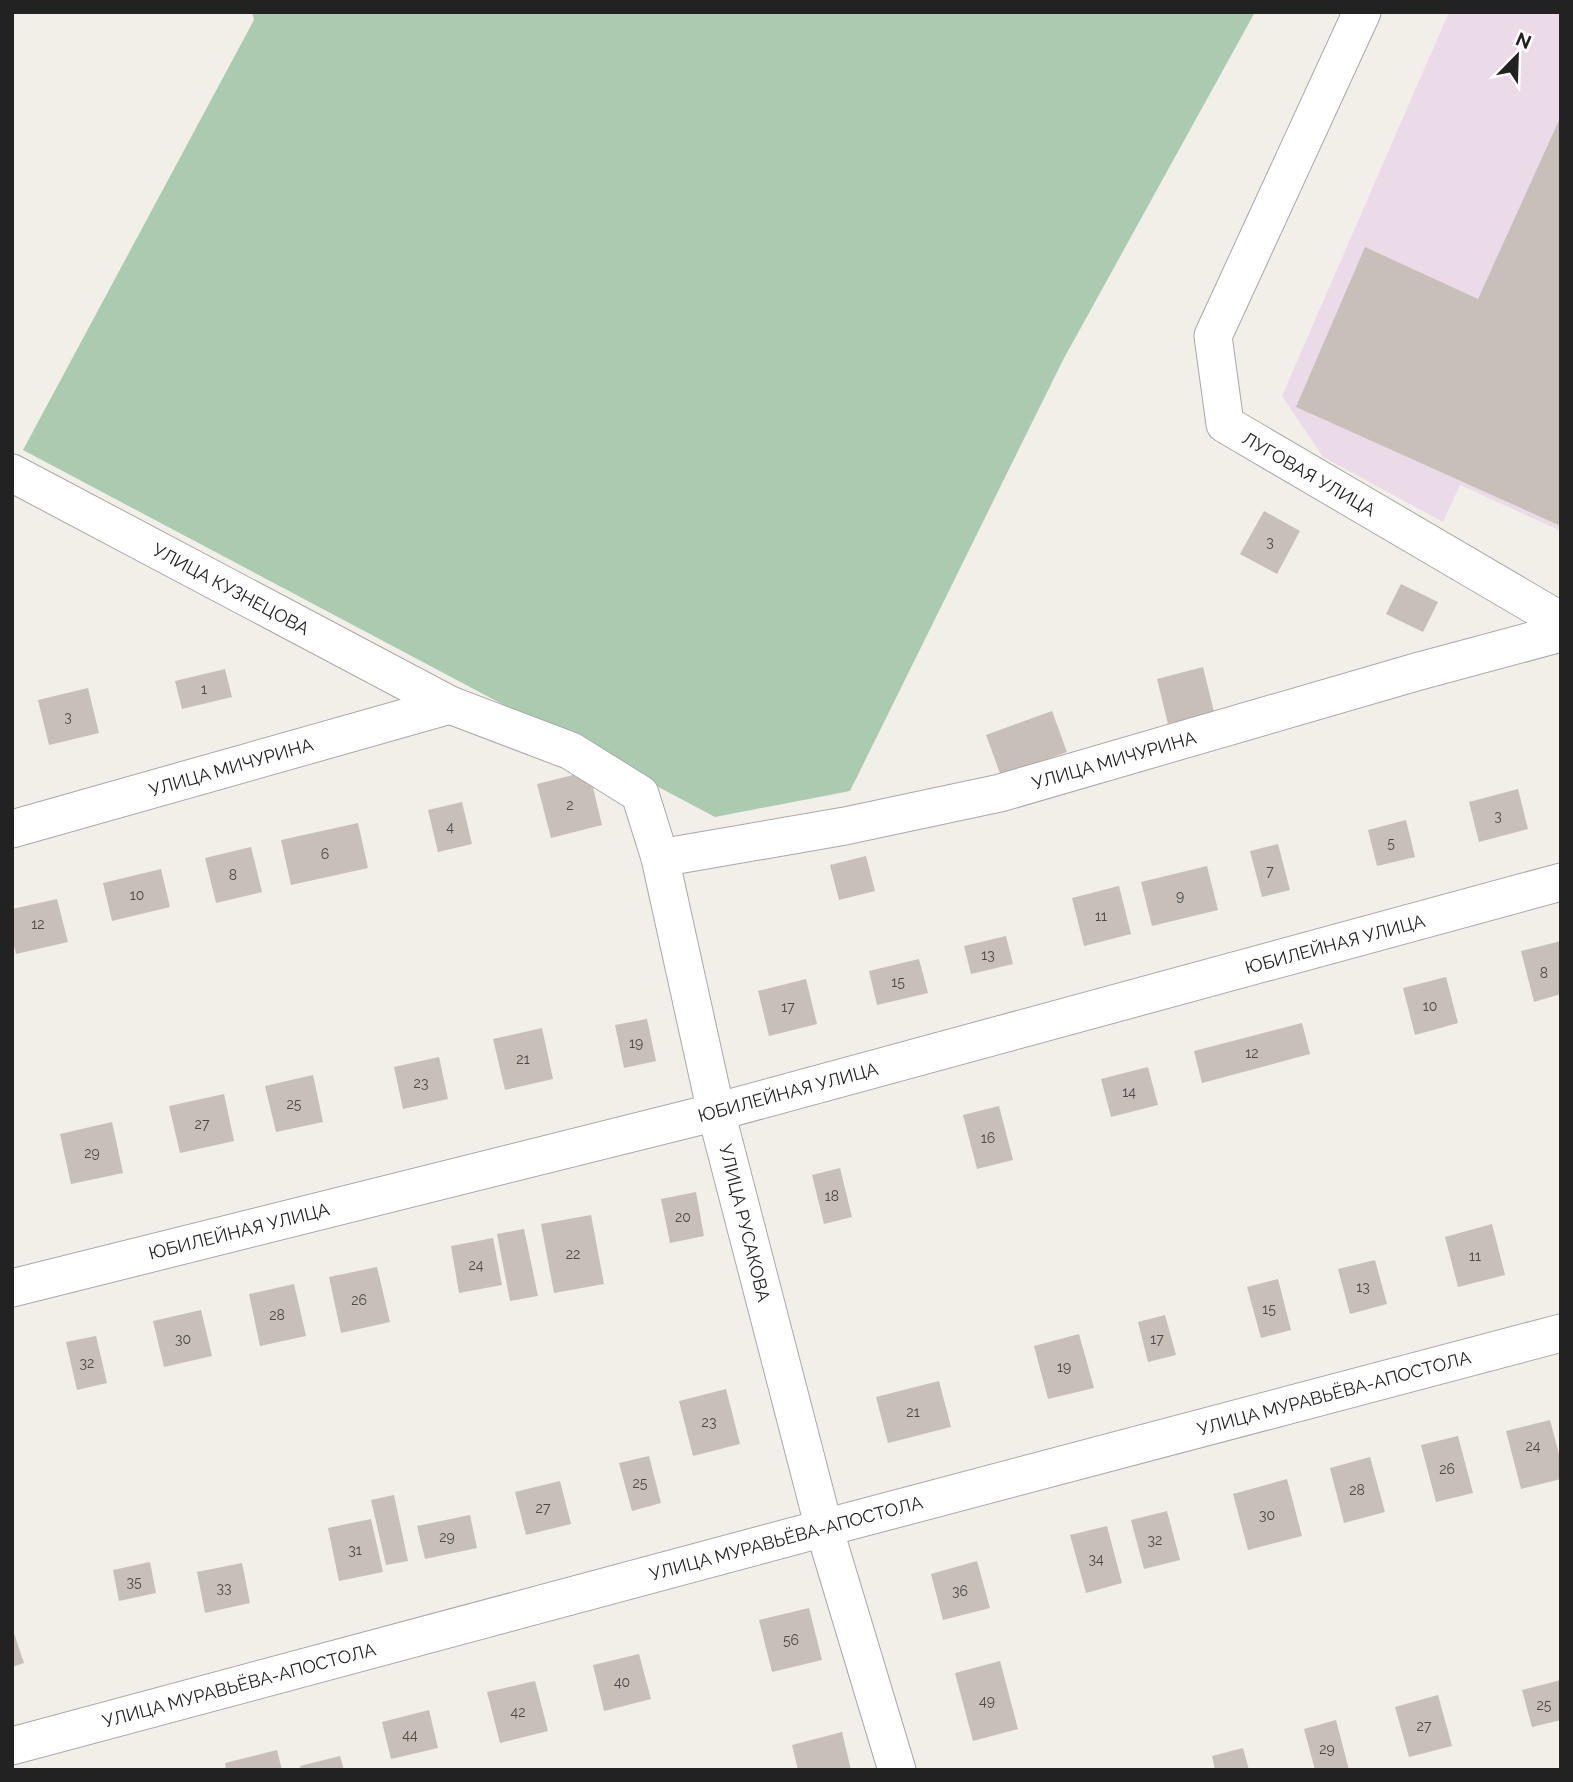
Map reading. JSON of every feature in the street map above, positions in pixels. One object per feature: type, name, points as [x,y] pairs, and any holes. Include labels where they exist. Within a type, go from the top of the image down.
[{"type":"street","name":"ЛУГОВАЯ УЛИЦА","points":[[1362,12],[1213,336],[1225,425],[1561,621]]},
{"type":"street","name":"УЛИЦА КУЗНЕЦОВА","points":[[12,473],[450,705]]},
{"type":"street","name":"УЛИЦА МИЧУРИНА","points":[[660,858],[845,826],[1000,793],[1416,672],[1561,633]]},
{"type":"street","name":"УЛИЦА МИЧУРИНА","points":[[12,829],[450,705]]},
{"type":"street","name":"УЛИЦА РУСАКОВА","points":[[450,705],[571,751],[640,794],[660,858],[716,1112],[824,1528],[897,1770]]},
{"type":"street","name":"ЮБИЛЕЙНАЯ УЛИЦА","points":[[12,1288],[716,1112],[1561,882]]},
{"type":"street","name":"УЛИЦА МУРАВЬЁВА-АПОСТОЛА","points":[[12,1746],[1561,1333]]},
{"type":"shaded area","points":[[1449,12],[1561,12],[1561,531],[1460,485],[1443,522],[1323,457],[1282,396]]},
{"type":"green space","points":[[252,12],[1255,12],[1063,360],[850,791],[715,817],[23,450],[254,20]]},
{"type":"building","points":[[1561,116],[1561,526],[1296,407],[1365,247],[1478,299]]},
{"type":"building","points":[[1264,511],[1300,531],[1277,574],[1240,554]]},
{"type":"building","points":[[1401,584],[1438,602],[1423,632],[1386,614]]},
{"type":"building","points":[[1203,667],[1214,712],[1168,724],[1157,679]]},
{"type":"building","points":[[225,669],[232,697],[182,709],[175,681]]},
{"type":"building","points":[[88,688],[99,733],[49,745],[38,700]]},
{"type":"building","points":[[1052,711],[1067,752],[1001,776],[986,735]]},
{"type":"building","points":[[589,771],[602,825],[551,838],[537,784]]},
{"type":"building","points":[[1518,789],[1528,829],[1479,842],[1469,802]]},
{"type":"building","points":[[462,802],[472,844],[438,852],[428,810]]},
{"type":"building","points":[[1406,820],[1415,857],[1377,866],[1368,830]]},
{"type":"building","points":[[358,823],[368,868],[291,885],[281,840]]},
{"type":"building","points":[[1278,844],[1290,890],[1262,897],[1250,851]]},
{"type":"building","points":[[251,847],[262,892],[216,903],[205,858]]},
{"type":"building","points":[[866,856],[875,891],[839,900],[830,865]]},
{"type":"building","points":[[1207,866],[1218,910],[1152,926],[1141,882]]},
{"type":"building","points":[[161,869],[170,907],[112,921],[103,883]]},
{"type":"building","points":[[1119,886],[1131,934],[1084,946],[1072,898]]},
{"type":"building","points":[[57,899],[68,942],[16,954],[12,938],[12,909]]},
{"type":"building","points":[[1006,936],[1013,964],[971,974],[964,946]]},
{"type":"building","points":[[1561,941],[1561,994],[1534,1002],[1521,951]]},
{"type":"building","points":[[919,959],[928,993],[877,1005],[869,971]]},
{"type":"building","points":[[1446,977],[1458,1023],[1415,1035],[1403,988]]},
{"type":"building","points":[[806,979],[817,1024],[769,1036],[758,991]]},
{"type":"building","points":[[647,1019],[656,1061],[624,1068],[615,1025]]},
{"type":"building","points":[[1302,1023],[1310,1054],[1202,1083],[1194,1051]]},
{"type":"building","points":[[542,1028],[553,1079],[505,1090],[493,1039]]},
{"type":"building","points":[[439,1057],[448,1099],[403,1109],[394,1067]]},
{"type":"building","points":[[1148,1067],[1158,1105],[1111,1117],[1101,1079]]},
{"type":"building","points":[[313,1075],[323,1122],[276,1132],[265,1086]]},
{"type":"building","points":[[224,1094],[234,1141],[180,1153],[169,1106]]},
{"type":"building","points":[[999,1106],[1013,1160],[977,1169],[963,1115]]},
{"type":"building","points":[[112,1122],[123,1173],[71,1184],[60,1134]]},
{"type":"building","points":[[840,1168],[852,1217],[824,1224],[812,1175]]},
{"type":"building","points":[[696,1192],[704,1236],[670,1243],[661,1199]]},
{"type":"building","points":[[591,1215],[604,1284],[554,1293],[541,1224]]},
{"type":"building","points":[[1492,1224],[1505,1275],[1458,1287],[1445,1237]]},
{"type":"building","points":[[524,1229],[538,1296],[510,1301],[497,1234]]},
{"type":"building","points":[[493,1238],[502,1285],[459,1293],[451,1246]]},
{"type":"building","points":[[1375,1260],[1387,1304],[1350,1314],[1338,1269]]},
{"type":"building","points":[[377,1267],[390,1322],[341,1333],[329,1277]]},
{"type":"building","points":[[1278,1279],[1291,1330],[1261,1338],[1247,1287]]},
{"type":"building","points":[[294,1284],[306,1336],[260,1346],[249,1294]]},
{"type":"building","points":[[201,1310],[212,1356],[164,1367],[153,1321]]},
{"type":"building","points":[[1165,1315],[1176,1355],[1148,1362],[1138,1322]]},
{"type":"building","points":[[1079,1334],[1094,1388],[1048,1399],[1034,1346]]},
{"type":"building","points":[[96,1336],[107,1383],[77,1390],[66,1342]]},
{"type":"building","points":[[939,1381],[951,1427],[888,1443],[876,1397]]},
{"type":"building","points":[[726,1389],[740,1444],[693,1456],[679,1401]]},
{"type":"building","points":[[1550,1420],[1561,1462],[1561,1479],[1521,1489],[1506,1431]]},
{"type":"building","points":[[1458,1436],[1473,1493],[1436,1502],[1421,1445]]},
{"type":"building","points":[[649,1456],[661,1503],[632,1511],[619,1463]]},
{"type":"building","points":[[1370,1457],[1385,1512],[1344,1523],[1330,1468]]},
{"type":"building","points":[[1287,1479],[1302,1536],[1248,1550],[1233,1494]]},
{"type":"building","points":[[560,1481],[571,1524],[526,1535],[515,1492]]},
{"type":"building","points":[[394,1495],[408,1561],[386,1565],[371,1500]]},
{"type":"building","points":[[1167,1511],[1180,1560],[1144,1569],[1131,1520]]},
{"type":"building","points":[[470,1515],[477,1548],[425,1559],[417,1526]]},
{"type":"building","points":[[371,1519],[383,1572],[339,1581],[328,1528]]},
{"type":"building","points":[[1107,1526],[1122,1583],[1086,1593],[1070,1535]]},
{"type":"building","points":[[977,1561],[990,1608],[943,1620],[931,1574]]},
{"type":"building","points":[[150,1562],[156,1593],[119,1601],[113,1570]]},
{"type":"building","points":[[242,1563],[250,1603],[205,1613],[197,1572]]},
{"type":"building","points":[[809,1608],[822,1660],[772,1672],[759,1620]]},
{"type":"building","points":[[12,1627],[24,1663],[12,1667]]},
{"type":"building","points":[[639,1654],[651,1699],[604,1711],[593,1665]]},
{"type":"building","points":[[1000,1661],[1018,1729],[973,1741],[955,1673]]},
{"type":"building","points":[[1561,1680],[1561,1720],[1532,1727],[1522,1690]]},
{"type":"building","points":[[535,1681],[548,1731],[500,1743],[487,1692]]},
{"type":"building","points":[[1438,1695],[1452,1746],[1409,1757],[1395,1707]]},
{"type":"building","points":[[429,1710],[438,1748],[391,1759],[382,1722]]},
{"type":"building","points":[[1336,1720],[1349,1770],[1315,1770],[1304,1729]]},
{"type":"building","points":[[842,1732],[851,1770],[798,1770],[792,1745]]},
{"type":"building","points":[[1243,1748],[1249,1770],[1215,1770],[1212,1756]]},
{"type":"building","points":[[277,1750],[282,1770],[226,1770],[225,1763]]},
{"type":"building","points":[[340,1756],[344,1770],[301,1770],[300,1766]]}]
